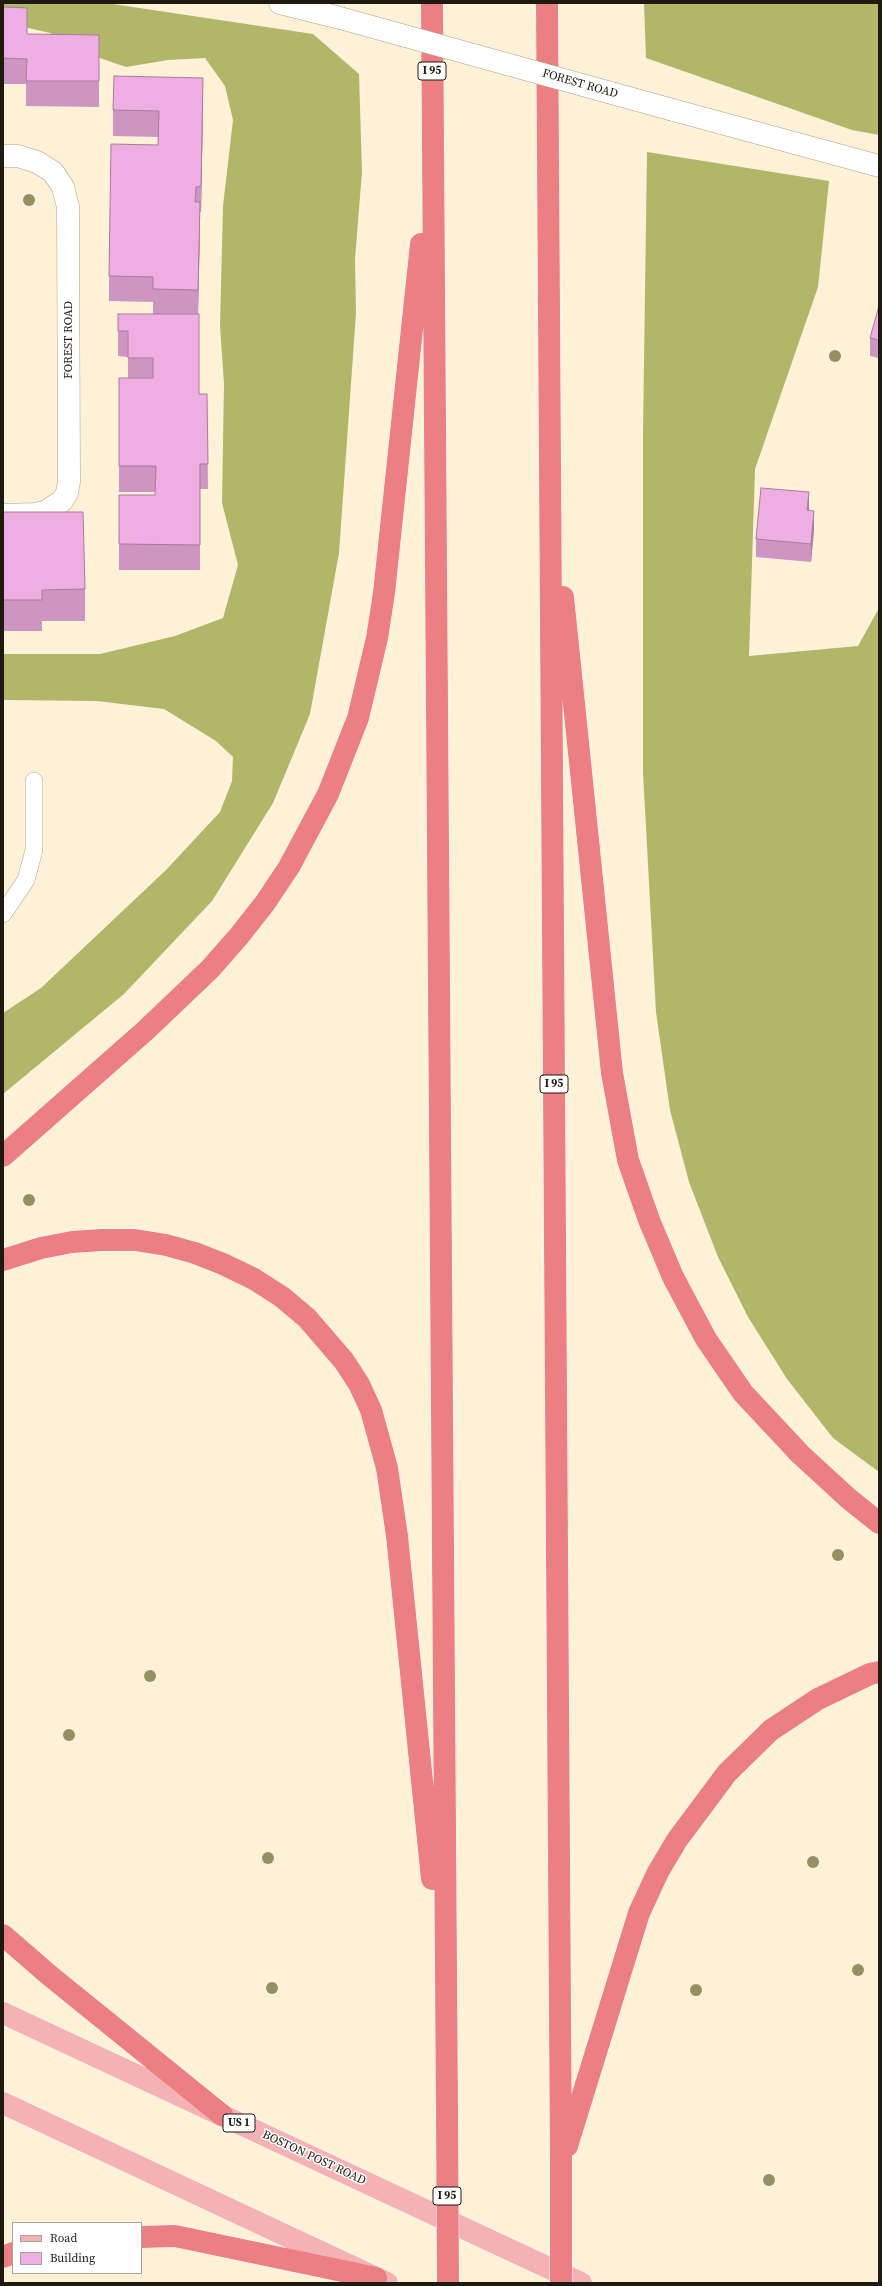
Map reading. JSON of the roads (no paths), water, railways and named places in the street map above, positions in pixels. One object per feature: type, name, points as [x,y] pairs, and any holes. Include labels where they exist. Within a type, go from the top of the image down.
[{"type":"highway","name":"I 95","points":[[432,3],[448,2283]]},
{"type":"highway","name":"I 95","points":[[547,3],[562,2283]]},
{"type":"highway","points":[[3,1156],[146,1030],[210,969],[239,936],[265,902],[289,866],[328,794],[344,757],[358,718],[369,679],[384,593],[433,140]]},
{"type":"highway","points":[[550,465],[612,1073],[628,1160],[649,1220],[673,1277],[706,1339],[743,1393],[800,1454],[849,1499],[879,1523]]},
{"type":"highway","points":[[3,1260],[41,1248],[72,1242],[102,1240],[135,1240],[166,1245],[195,1253],[223,1264],[254,1279],[282,1297],[307,1318],[325,1337],[359,1384],[380,1438],[392,1498],[445,2007]]},
{"type":"highway","points":[[561,2165],[640,1913],[658,1872],[677,1840],[727,1773],[771,1730],[818,1699],[870,1674],[879,1672]]},
{"type":"highway","points":[[3,1935],[49,1975],[222,2115]]},
{"type":"highway","points":[[142,2237],[175,2236],[381,2280]]},
{"type":"main road","name":"FOREST ROAD","points":[[280,3],[340,18],[879,166]]},
{"type":"main road","name":"FOREST ROAD","points":[[3,156],[18,156],[37,162],[53,172],[63,187],[68,208],[70,474],[67,493],[62,501],[53,508],[35,514],[3,514]]},
{"type":"main road","name":"BOSTON POST ROAD","points":[[3,2013],[581,2283]]},
{"type":"main road","points":[[3,2103],[381,2280]]},
{"type":"lane","points":[[3,914],[26,880],[34,850],[34,781]]}]
